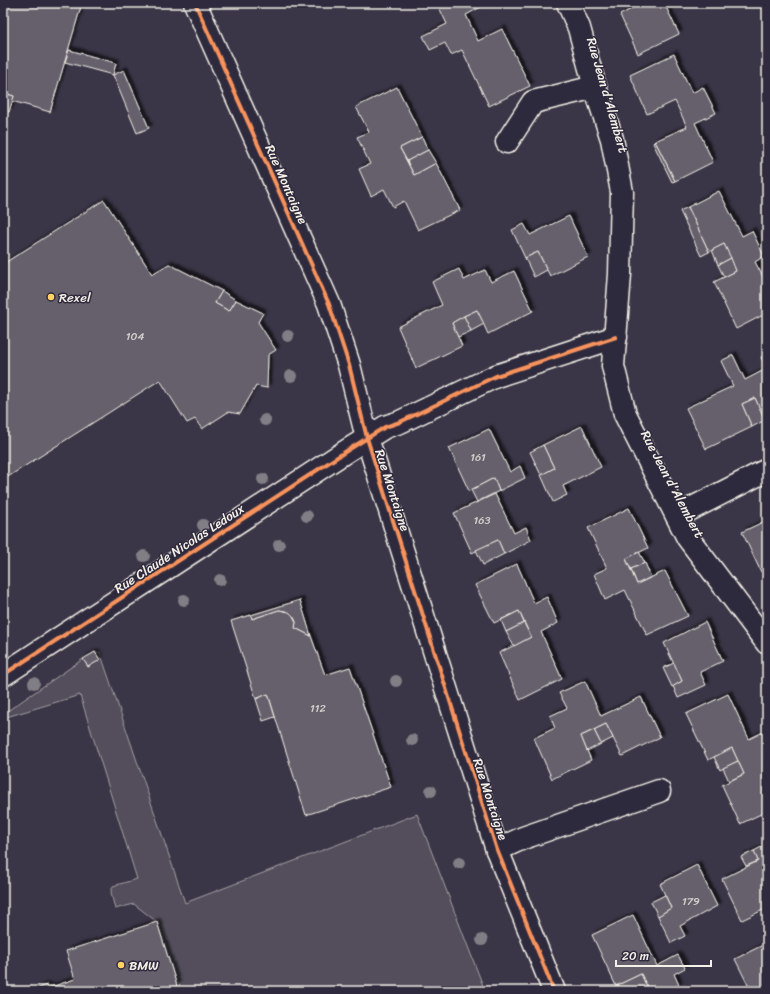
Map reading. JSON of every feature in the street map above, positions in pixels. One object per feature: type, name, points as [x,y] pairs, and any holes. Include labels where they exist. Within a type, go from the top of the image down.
[{"type":"street","name":"Rue Montaigne","points":[[195,3],[329,304],[349,365],[367,438],[497,850],[554,991]]},
{"type":"street","name":"Rue Jean d'Alembert","points":[[568,3],[579,28],[595,87],[612,139],[622,192],[620,274],[613,366],[625,414],[688,538],[767,642]]},
{"type":"street","name":"Rue Jean d'Alembert","points":[[507,142],[533,102],[595,87]]},
{"type":"street","points":[[367,438],[385,428],[496,376],[616,337]]},
{"type":"street","name":"Rue Claude Nicolas Ledoux","points":[[3,675],[367,438]]},
{"type":"street","name":"Rue Jean d'Alembert","points":[[677,516],[767,470]]},
{"type":"street","name":"Rue Montaigne","points":[[497,850],[523,838],[659,791]]},
{"type":"shaded area","points":[[95,652],[100,652],[185,903],[417,814],[485,991],[178,991],[157,922],[134,904],[115,909],[111,892],[113,886],[137,879],[80,695],[3,718],[3,714],[83,659],[88,667],[100,660]]},
{"type":"building","points":[[3,3],[82,3],[50,112],[12,101],[14,96],[3,93]]},
{"type":"building","points":[[437,3],[488,3],[466,15],[478,41],[502,29],[530,86],[489,106],[462,50],[451,55],[445,43],[430,50],[423,36],[447,24]]},
{"type":"building","points":[[642,3],[664,3],[679,34],[638,54],[620,15]]},
{"type":"building","points":[[69,50],[116,63],[113,75],[65,62]]},
{"type":"building","points":[[674,54],[692,93],[703,87],[716,113],[695,123],[713,162],[675,181],[655,141],[687,127],[675,101],[647,114],[630,75]]},
{"type":"building","points":[[124,70],[149,128],[137,133],[113,75]]},
{"type":"building","points":[[397,87],[422,137],[400,148],[414,175],[436,163],[460,210],[418,230],[404,201],[393,207],[384,189],[371,196],[359,169],[370,164],[357,137],[369,132],[356,107]]},
{"type":"building","points":[[3,93],[14,96],[9,112],[3,111]]},
{"type":"building","points":[[422,137],[428,150],[407,161],[400,148]]},
{"type":"building","points":[[655,141],[675,181],[672,182],[653,143]]},
{"type":"building","points":[[428,150],[436,163],[414,175],[407,161]]},
{"type":"building","points":[[719,191],[742,236],[752,231],[764,256],[755,262],[767,284],[767,313],[736,329],[714,282],[736,271],[724,244],[709,252],[688,207]]},
{"type":"building","points":[[104,200],[152,274],[169,264],[222,291],[215,303],[229,311],[236,300],[263,313],[258,322],[276,350],[268,355],[267,388],[256,386],[240,414],[228,412],[202,429],[195,419],[187,423],[160,380],[3,480],[3,264]]},
{"type":"building","points":[[688,207],[709,252],[701,256],[680,211]]},
{"type":"building","points":[[569,216],[588,257],[550,276],[538,252],[525,258],[512,230],[524,224],[530,235]]},
{"type":"building","points":[[724,244],[731,258],[718,265],[712,250]]},
{"type":"building","points":[[538,252],[547,270],[534,277],[525,258]]},
{"type":"building","points":[[731,258],[736,271],[724,277],[718,265]]},
{"type":"building","points":[[459,269],[464,280],[485,270],[491,282],[514,271],[533,311],[488,334],[477,310],[464,316],[452,323],[462,346],[416,368],[398,327],[442,305],[432,282]]},
{"type":"building","points":[[222,291],[236,300],[229,311],[215,303]]},
{"type":"building","points":[[477,310],[484,324],[471,331],[464,316]]},
{"type":"building","points":[[464,316],[471,331],[458,337],[452,323]]},
{"type":"building","points":[[733,355],[745,380],[766,369],[761,357],[767,355],[767,420],[765,420],[755,398],[742,404],[752,427],[706,449],[686,408],[733,386],[721,361]]},
{"type":"building","points":[[755,398],[765,420],[752,427],[742,404]]},
{"type":"building","points":[[582,426],[601,467],[563,486],[567,495],[553,502],[541,475],[554,468],[543,445]]},
{"type":"building","points":[[489,429],[510,472],[520,466],[525,478],[499,491],[494,478],[469,491],[449,448]]},
{"type":"building","points":[[543,445],[554,468],[541,475],[530,452]]},
{"type":"building","points":[[494,478],[499,491],[477,502],[471,490]]},
{"type":"building","points":[[495,494],[514,533],[526,527],[531,540],[504,554],[498,540],[472,553],[454,513]]},
{"type":"building","points":[[629,508],[648,548],[626,559],[637,584],[665,571],[688,616],[647,635],[625,590],[605,600],[594,574],[607,568],[588,528]]},
{"type":"building","points":[[767,520],[767,569],[761,572],[742,532]]},
{"type":"building","points":[[498,540],[504,554],[483,565],[476,550]]},
{"type":"building","points":[[639,552],[645,563],[631,569],[626,559]]},
{"type":"building","points":[[645,563],[651,577],[637,584],[631,569]]},
{"type":"building","points":[[517,564],[534,603],[547,597],[558,623],[541,632],[562,679],[520,700],[499,653],[531,637],[519,611],[494,623],[475,585]]},
{"type":"building","points":[[300,600],[311,636],[295,628],[296,622],[293,616],[285,611],[279,610],[252,619],[251,615]]},
{"type":"building","points":[[279,610],[289,612],[296,622],[295,628],[311,636],[325,675],[350,667],[391,787],[306,815],[268,694],[256,699],[231,621],[251,615],[252,619]]},
{"type":"building","points":[[519,611],[524,623],[506,632],[501,620]]},
{"type":"building","points":[[705,622],[723,661],[700,672],[706,685],[678,698],[673,686],[682,681],[664,643]]},
{"type":"building","points":[[524,623],[531,637],[514,646],[506,632]]},
{"type":"building","points":[[95,652],[100,660],[88,667],[83,659]]},
{"type":"building","points":[[674,663],[682,681],[672,687],[663,668]]},
{"type":"building","points":[[585,681],[601,716],[641,697],[660,737],[622,756],[606,724],[581,736],[591,760],[552,779],[534,738],[555,728],[550,716],[567,708],[559,693]]},
{"type":"building","points":[[268,694],[275,717],[263,721],[256,699]]},
{"type":"building","points":[[728,694],[749,739],[767,730],[767,763],[763,765],[767,775],[767,811],[740,824],[722,785],[744,774],[732,748],[708,760],[686,714]]},
{"type":"building","points":[[606,724],[613,738],[601,744],[594,730]]},
{"type":"building","points":[[594,730],[601,744],[587,751],[581,736]]},
{"type":"building","points":[[732,748],[738,761],[720,770],[714,757]]},
{"type":"building","points":[[738,761],[744,774],[729,781],[723,768]]},
{"type":"building","points":[[767,844],[767,908],[742,920],[722,879],[758,861],[754,851]]},
{"type":"building","points":[[754,851],[758,861],[746,866],[741,857]]},
{"type":"building","points":[[697,865],[717,906],[680,926],[685,936],[671,943],[658,916],[671,908],[660,884]]},
{"type":"building","points":[[665,895],[671,908],[658,916],[651,902]]},
{"type":"building","points":[[633,915],[657,966],[678,955],[685,968],[674,974],[679,985],[669,991],[649,991],[641,974],[616,986],[592,935]]},
{"type":"building","name":"BMW","points":[[157,922],[177,986],[162,991],[34,991],[47,985],[48,988],[75,979],[66,951]]},
{"type":"building","points":[[767,943],[767,991],[751,991],[735,959]]},
{"type":"building","points":[[641,974],[647,987],[639,991],[621,991],[618,985]]},
{"type":"cycle path","points":[[195,3],[329,304],[349,365],[367,438],[497,850],[554,991]]},
{"type":"cycle path","points":[[3,675],[385,427],[400,422],[496,376],[616,337]]},
{"type":"place","name":"Rexel","points":[[51,297]]},
{"type":"place","name":"BMW","points":[[121,965]]}]
